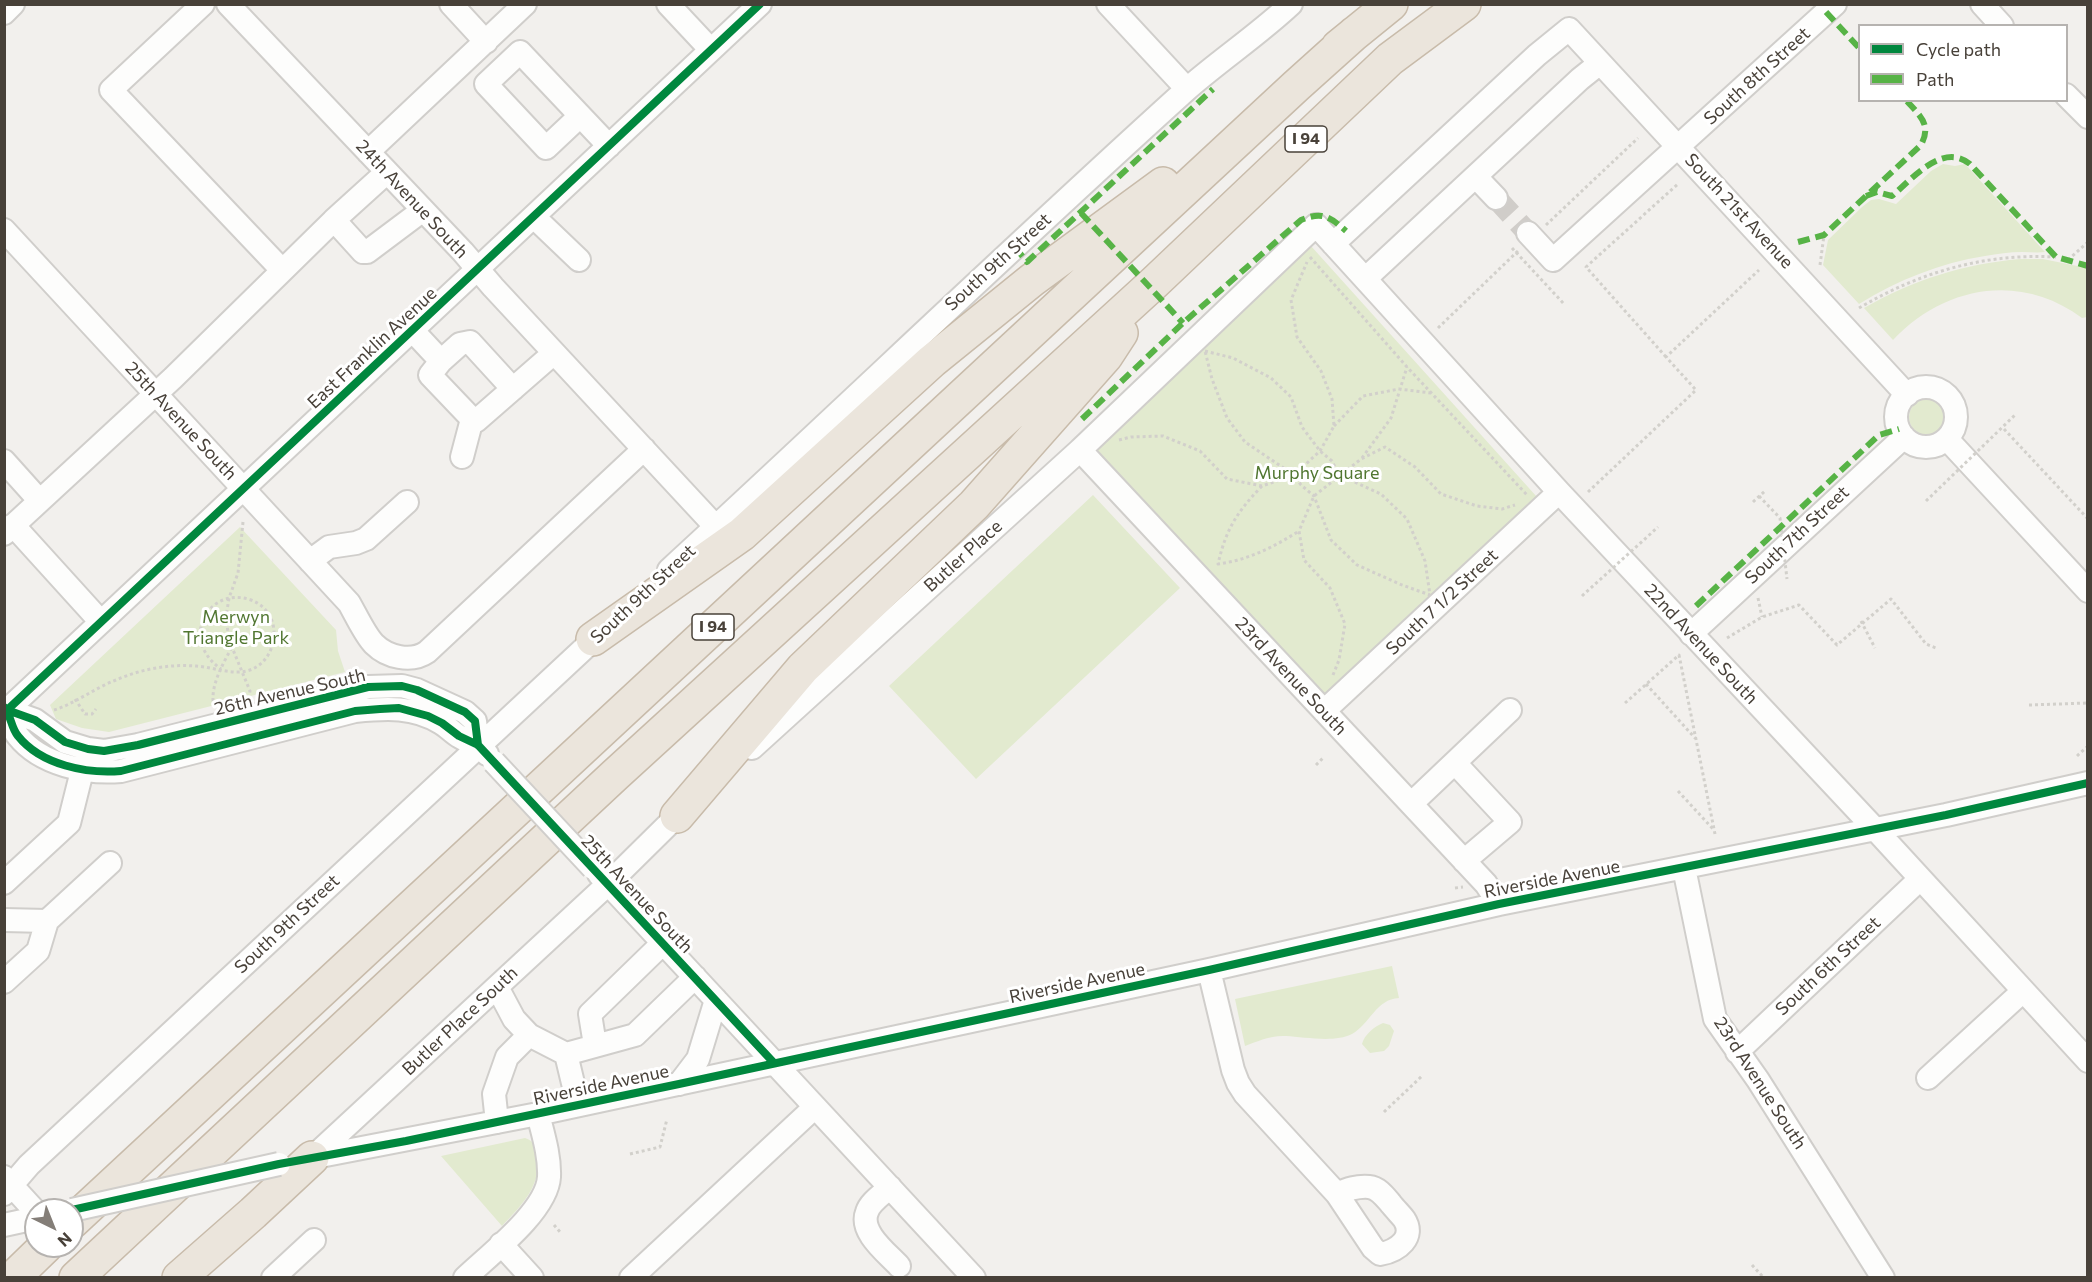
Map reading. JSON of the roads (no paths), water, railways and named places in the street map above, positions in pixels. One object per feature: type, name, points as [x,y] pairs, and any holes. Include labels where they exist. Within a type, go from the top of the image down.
[{"type":"highway","name":"I 94","points":[[84,1211],[1278,102],[1391,4]]},
{"type":"highway","name":"I 94","points":[[76,1278],[607,782],[1155,282],[1390,59],[1464,4]]},
{"type":"highway","points":[[593,639],[742,534],[961,337],[1355,33]]},
{"type":"highway","points":[[677,816],[803,668],[974,505],[1017,459],[1106,356],[1155,282]]},
{"type":"highway","points":[[179,1278],[312,1158]]},
{"type":"highway","points":[[13,1278],[34,1258]]},
{"type":"street","points":[[4,13],[13,4]]},
{"type":"street","points":[[203,4],[111,90],[282,270]]},
{"type":"street","name":"24th Avenue South","points":[[228,4],[423,210],[716,527]]},
{"type":"street","points":[[451,4],[486,42]]},
{"type":"street","points":[[368,152],[525,4]]},
{"type":"street","points":[[668,4],[711,50]]},
{"type":"street","name":"East Franklin Avenue","points":[[5,710],[760,4]]},
{"type":"street","points":[[1108,4],[1187,88]]},
{"type":"street","name":"South 9th Street","points":[[7,1186],[478,745],[716,527],[936,319],[1187,88],[1266,27],[1291,4]]},
{"type":"street","name":"South 8th Street","points":[[1520,240],[1553,260],[1835,4]]},
{"type":"street","points":[[1982,4],[2000,24]]},
{"type":"street","name":"South 21st Avenue","points":[[1333,244],[1537,55],[1569,29],[1907,394]]},
{"type":"street","points":[[1365,279],[1600,63]]},
{"type":"street","points":[[2068,95],[2088,117]]},
{"type":"street","points":[[580,116],[609,146]]},
{"type":"street","points":[[101,622],[9,530],[387,172]]},
{"type":"street","points":[[1476,177],[1496,198]]},
{"type":"street","points":[[334,220],[363,252],[367,252],[423,210]]},
{"type":"street","points":[[534,216],[579,260]]},
{"type":"street","name":"22nd Avenue South","points":[[1316,225],[1559,492],[1875,829],[2088,1062]]},
{"type":"street","name":"Butler Place","points":[[601,876],[677,816],[1080,450],[1316,225]]},
{"type":"street","name":"25th Avenue South","points":[[4,230],[349,603],[374,644],[396,657],[419,658],[427,652],[644,449]]},
{"type":"street","points":[[412,330],[441,361]]},
{"type":"street","points":[[513,389],[470,342],[460,344],[441,361],[430,375],[472,419],[478,420],[554,353]]},
{"type":"street","points":[[1926,387],[1936,389],[1952,401],[1956,410],[1956,420],[1947,439],[1930,447],[1911,443],[1904,437],[1897,420],[1901,402],[1907,394],[1926,387]]},
{"type":"street","points":[[462,457],[472,419]]},
{"type":"street","name":"South 7th Street","points":[[1691,634],[1904,437]]},
{"type":"street","points":[[1947,439],[2088,591]]},
{"type":"street","name":"23rd Avenue South","points":[[1080,450],[1486,884],[1499,904]]},
{"type":"street","points":[[4,461],[39,500]]},
{"type":"street","name":"South 7 1/2 Street","points":[[1324,711],[1559,492]]},
{"type":"street","points":[[310,561],[329,547],[366,540],[407,502]]},
{"type":"street","name":"26th Avenue South","points":[[5,710],[34,720],[65,742],[104,751],[138,745],[368,687],[402,686],[435,696],[465,712],[475,721],[478,745]]},
{"type":"street","name":"26th Avenue South","points":[[5,710],[17,736],[34,750],[54,761],[82,771],[101,773],[122,771],[355,711],[380,709],[399,708],[428,716],[478,745]]},
{"type":"street","points":[[1411,804],[1510,710]]},
{"type":"street","name":"25th Avenue South","points":[[478,745],[974,1278]]},
{"type":"street","points":[[1455,763],[1510,822],[1464,861]]},
{"type":"street","points":[[4,883],[69,823],[82,771]]},
{"type":"street","name":"Riverside Avenue","points":[[84,1207],[279,1164],[679,1084],[1209,970],[1499,904],[1946,815],[2088,783]]},
{"type":"street","points":[[4,982],[38,951],[47,921],[110,863]]},
{"type":"street","name":"23rd Avenue South","points":[[1684,868],[1715,1019],[1758,1080],[1883,1278]]},
{"type":"street","name":"Butler Place South","points":[[312,1158],[497,987],[601,876]]},
{"type":"street","name":"South 6th Street","points":[[1737,1052],[1920,879]]},
{"type":"street","points":[[4,921],[47,921]]},
{"type":"street","points":[[595,1045],[590,1014],[663,943]]},
{"type":"street","points":[[1209,970],[1238,1083],[1245,1094],[1338,1194]]},
{"type":"street","points":[[497,987],[514,1019],[529,1035],[566,1054],[635,1035],[695,977]]},
{"type":"street","points":[[1928,1078],[2022,991]]},
{"type":"street","points":[[679,1084],[698,1059],[716,1000]]},
{"type":"street","points":[[497,1122],[494,1094],[507,1057],[529,1035]]},
{"type":"street","points":[[566,1054],[578,1104]]},
{"type":"street","points":[[631,1278],[815,1107]]},
{"type":"street","points":[[465,1278],[532,1215],[544,1198],[549,1179],[549,1161],[538,1114]]},
{"type":"street","points":[[7,1186],[24,1202]]},
{"type":"street","points":[[890,1187],[867,1210],[865,1221],[869,1232],[899,1266]]},
{"type":"street","points":[[4,1225],[24,1216]]},
{"type":"street","points":[[273,1278],[314,1240]]},
{"type":"street","points":[[501,1244],[532,1278]]},
{"type":"tunnel","points":[[1496,198],[1528,233]]},
{"type":"park label","name":"Murphy Square","points":[[1317,473]]},
{"type":"park label","name":"Merwyn Triangle Park","points":[[236,627]]}]
